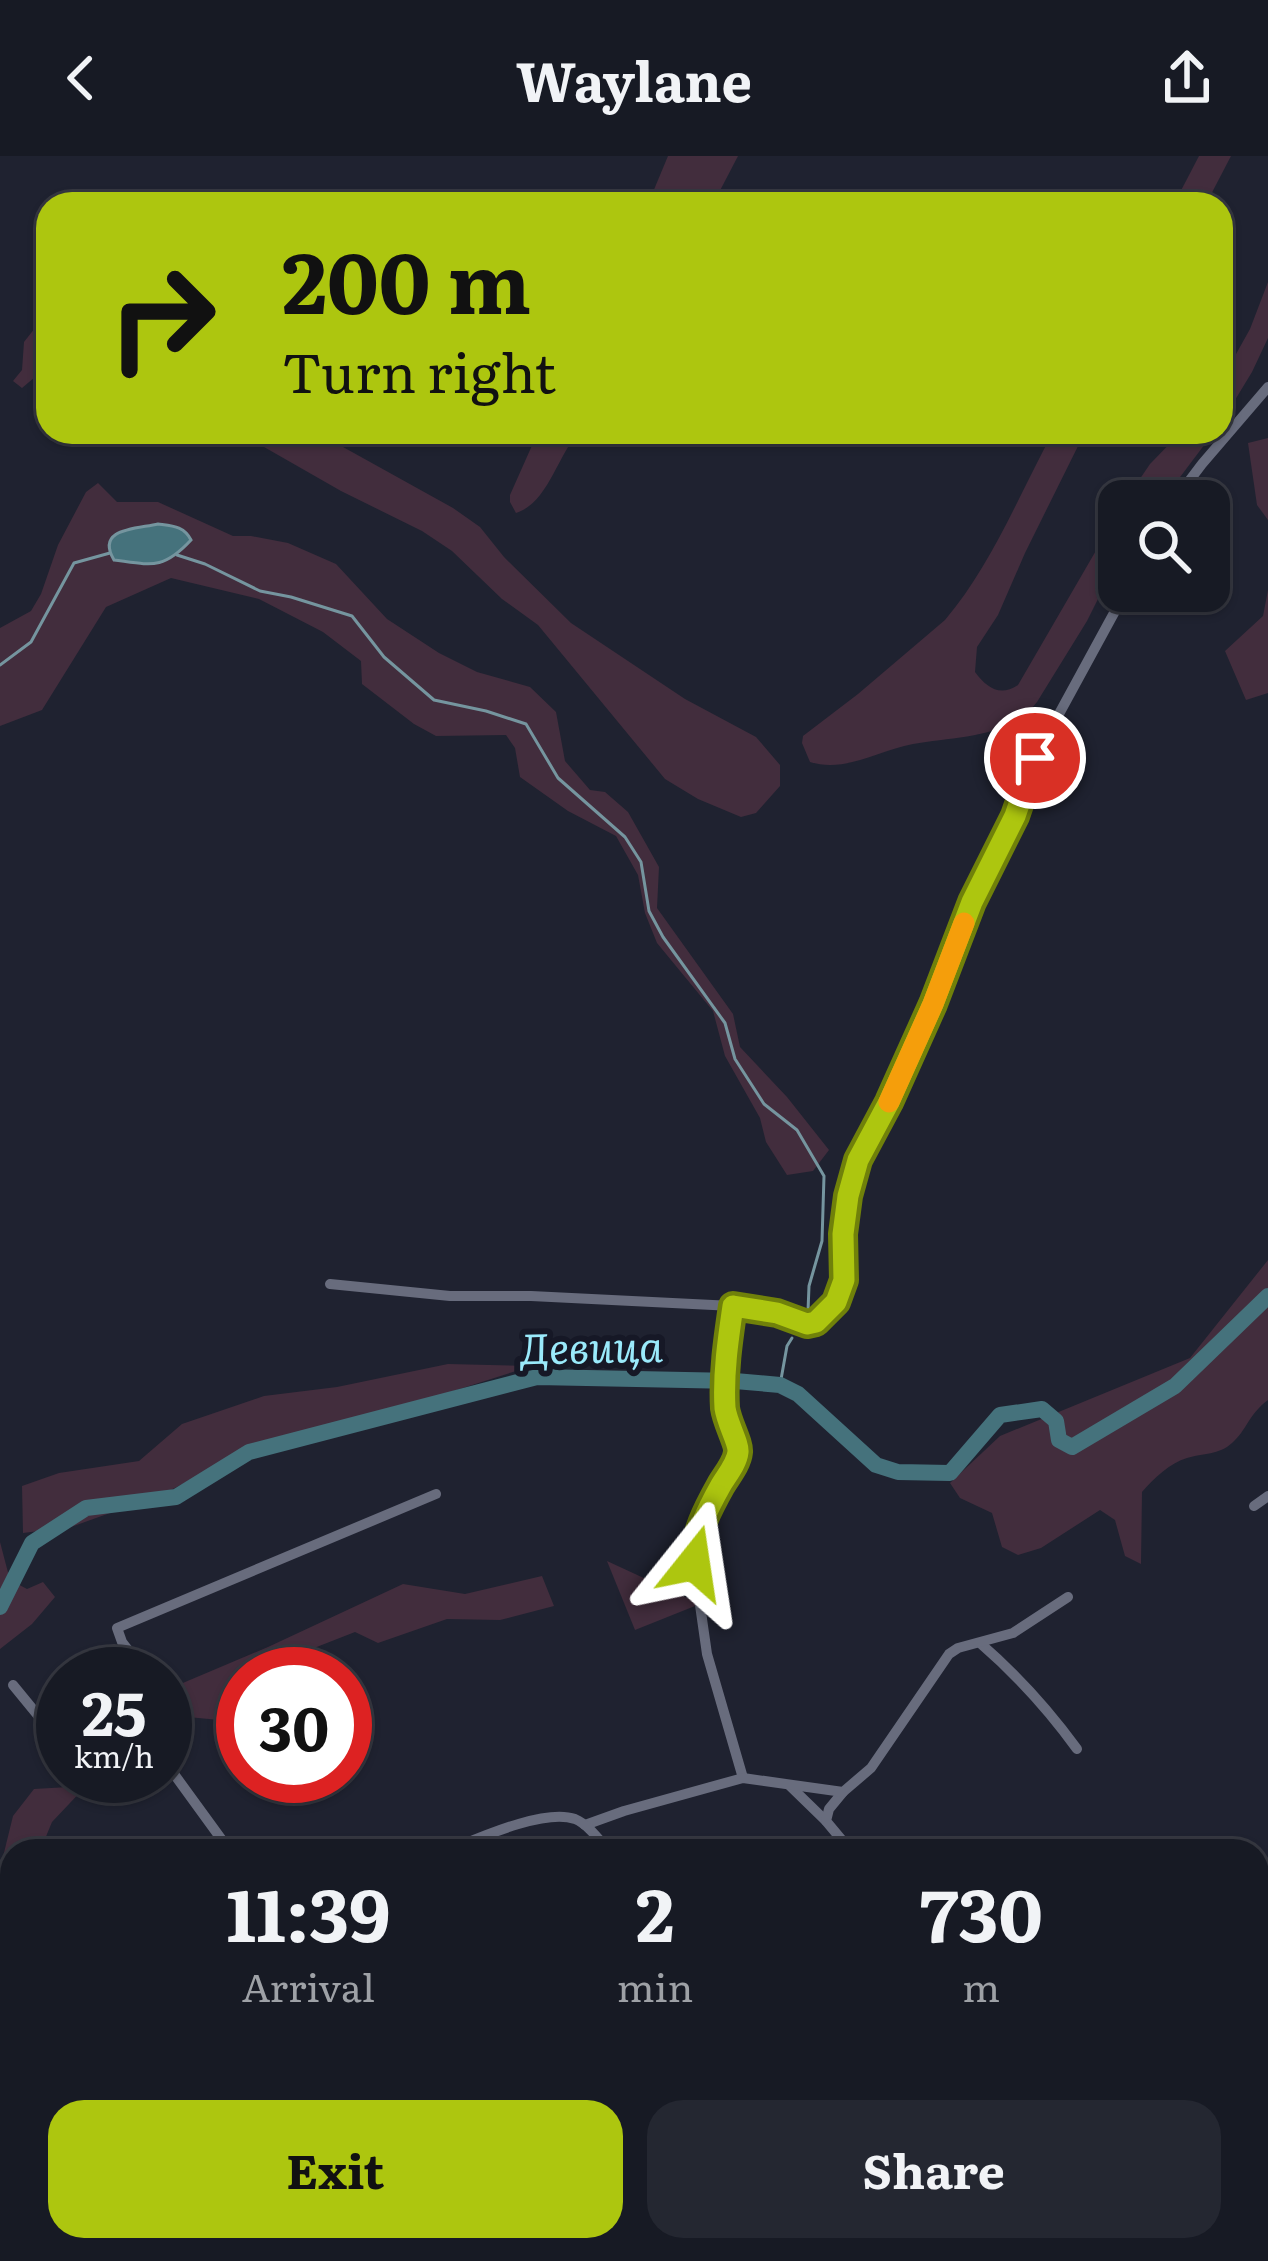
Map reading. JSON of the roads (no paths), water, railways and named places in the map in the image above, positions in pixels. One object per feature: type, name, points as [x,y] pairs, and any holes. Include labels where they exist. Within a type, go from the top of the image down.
[{"type":"street","points":[[1233,427],[1268,387]]},
{"type":"street","points":[[1190,480],[1219,444]]},
{"type":"street","points":[[330,1284],[450,1296],[733,1306],[807,1324],[828,1312],[842,1292],[843,1234],[858,1160],[933,1004],[972,902],[1015,816],[1035,758],[1115,612]]},
{"type":"street","points":[[733,1306],[725,1409],[738,1455],[706,1510],[694,1542],[694,1563],[707,1654],[743,1778]]},
{"type":"street","points":[[126,1647],[117,1628],[436,1494]]},
{"type":"street","points":[[1254,1506],[1268,1496]]},
{"type":"street","points":[[1006,1648],[1068,1597]]},
{"type":"street","points":[[980,1643],[1006,1648]]},
{"type":"street","points":[[826,1821],[843,1792],[871,1768],[950,1654],[980,1643],[1006,1648],[1077,1749]]},
{"type":"street","points":[[13,1685],[36,1713]]},
{"type":"street","points":[[585,1826],[743,1778],[843,1792]]},
{"type":"street","points":[[787,1784],[839,1839]]},
{"type":"street","points":[[192,1799],[221,1839]]},
{"type":"street","points":[[479,1839],[552,1817],[569,1817],[597,1839]]},
{"type":"waterway","points":[[0,665],[31,642],[74,563],[110,553]]},
{"type":"waterway","points":[[177,555],[260,591],[352,616],[384,657],[434,700],[526,724],[558,778],[625,837],[641,862],[649,911],[663,937],[725,1023],[735,1059],[764,1104],[797,1130],[824,1176],[822,1241],[809,1286],[808,1311]]},
{"type":"waterway","name":"Девица","points":[[0,1607],[32,1543],[86,1508],[176,1497],[249,1452],[537,1377],[780,1385],[798,1394],[876,1465],[898,1472],[950,1473],[1000,1415],[1042,1409],[1056,1421],[1059,1440],[1072,1447],[1175,1386],[1268,1296]]},
{"type":"waterway","points":[[780,1385],[792,1338]]}]
